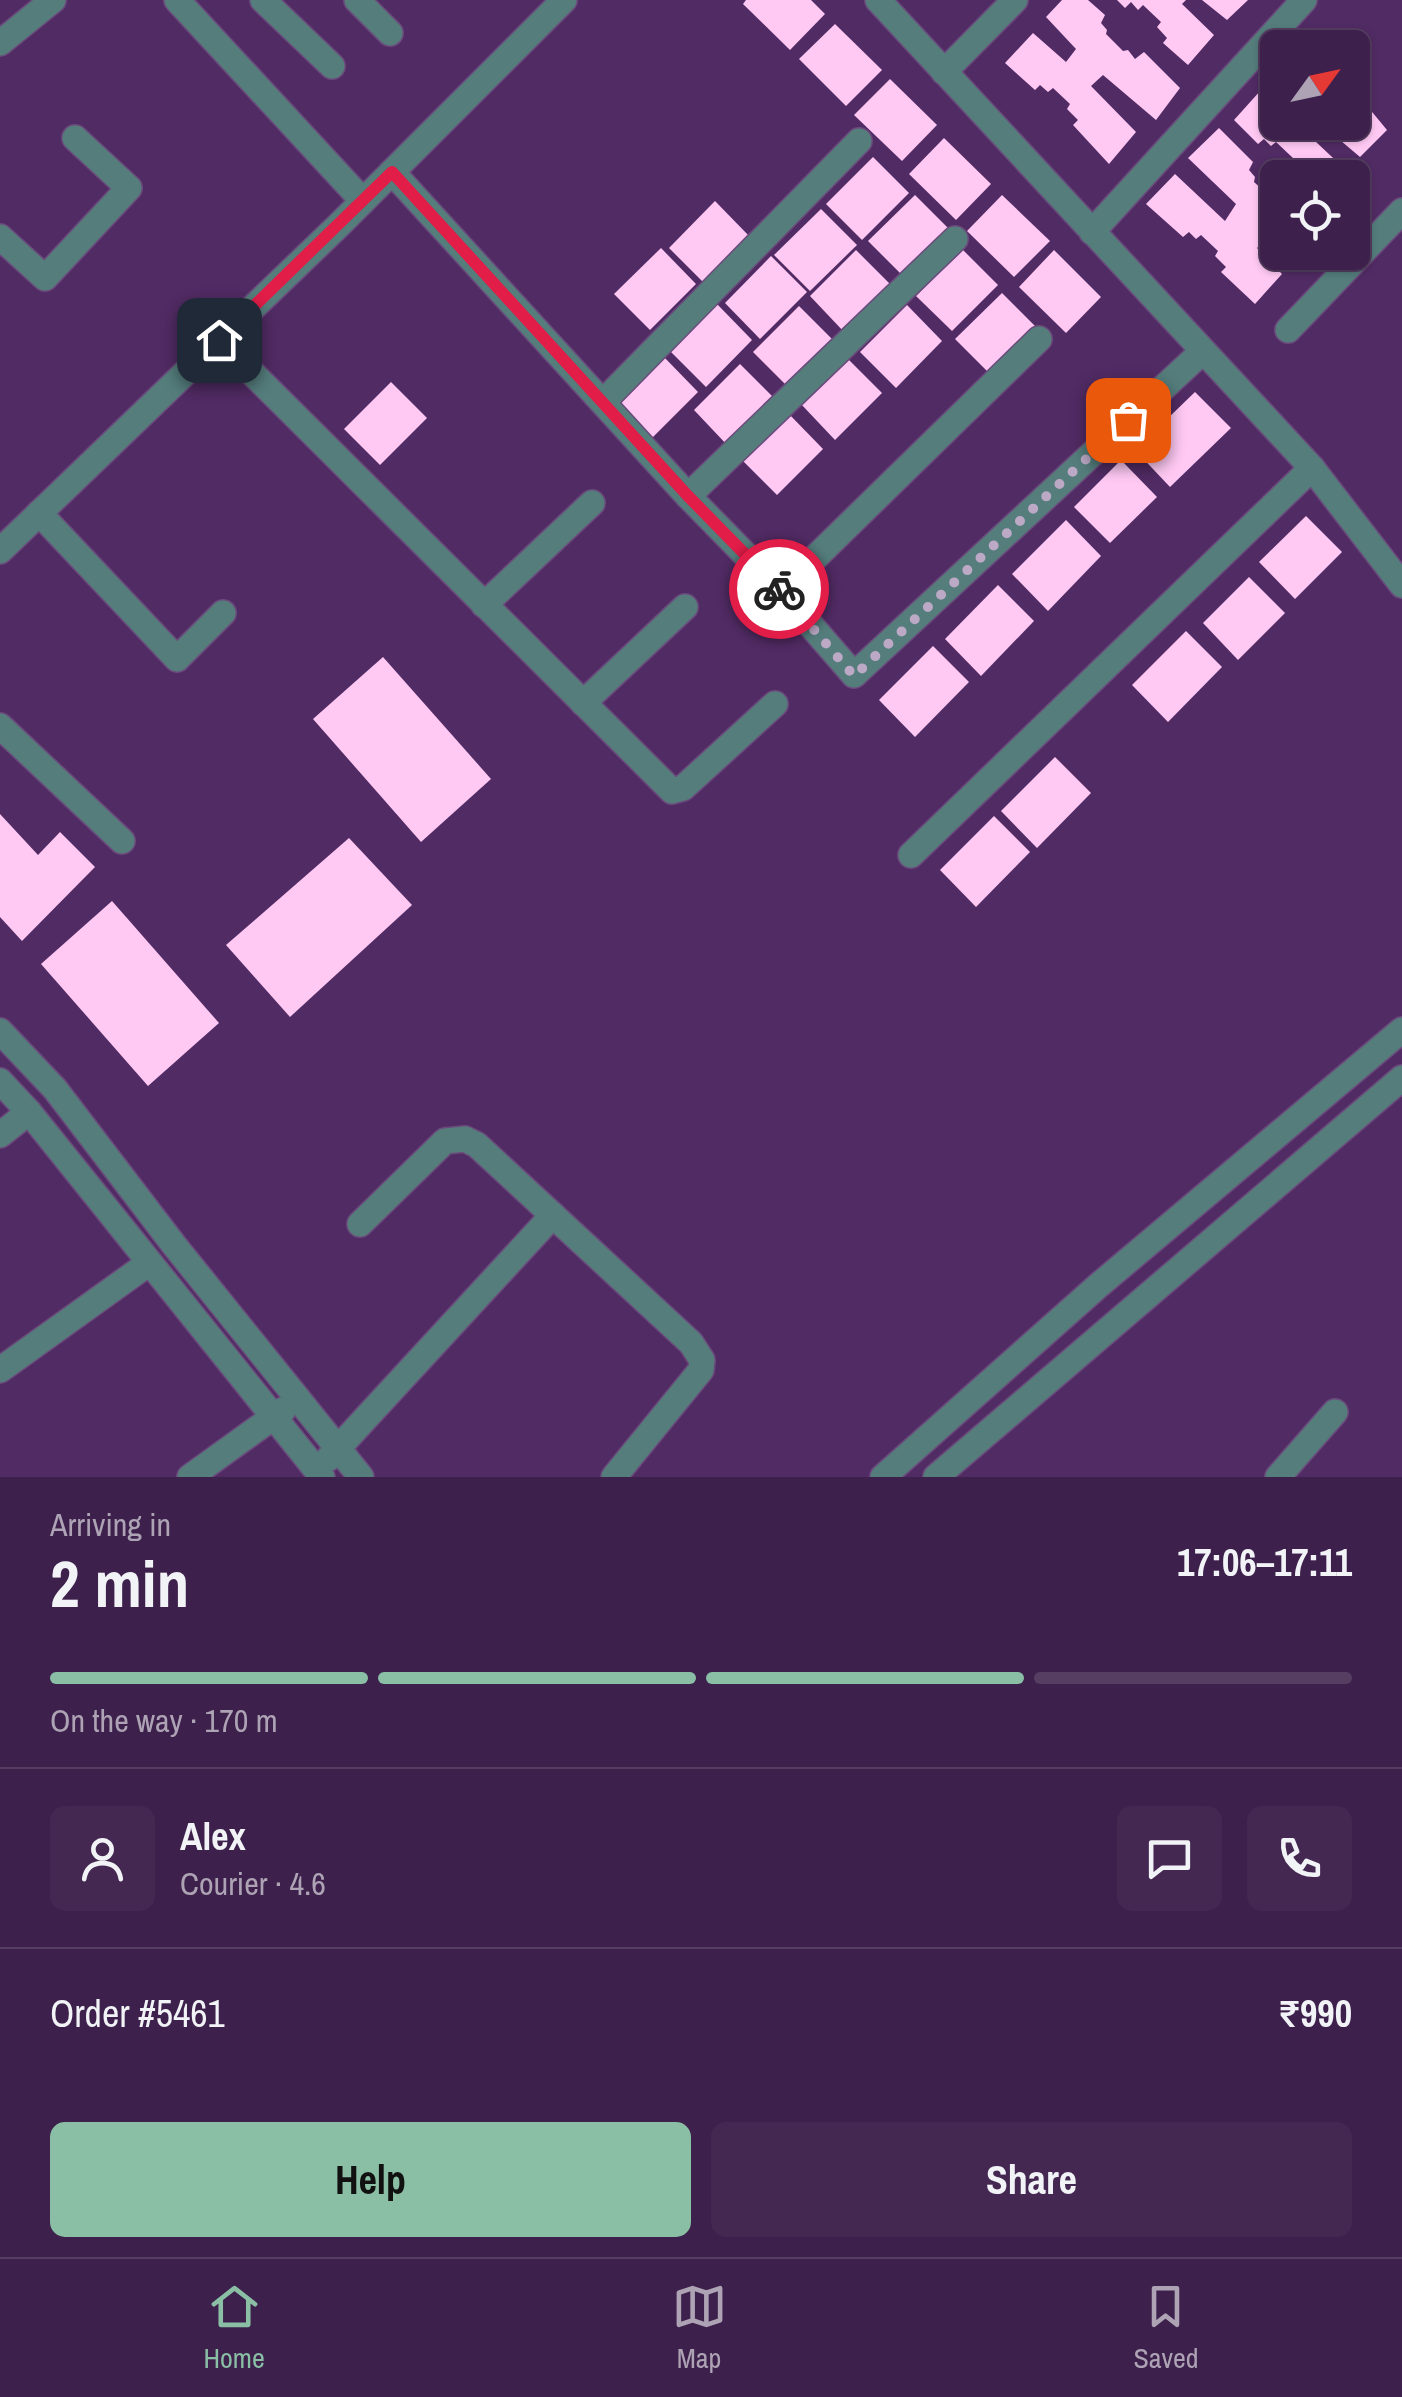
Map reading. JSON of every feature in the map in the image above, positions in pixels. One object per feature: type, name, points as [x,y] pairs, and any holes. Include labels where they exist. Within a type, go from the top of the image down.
[{"type":"street","points":[[0,44],[53,0]]},
{"type":"street","points":[[177,0],[363,201]]},
{"type":"street","points":[[263,0],[332,66]]},
{"type":"street","points":[[357,0],[390,33]]},
{"type":"street","points":[[0,551],[363,201],[564,0]]},
{"type":"street","points":[[878,0],[1312,468],[1402,584]]},
{"type":"street","points":[[944,72],[1015,0]]},
{"type":"street","points":[[1092,232],[1304,0]]},
{"type":"street","points":[[0,237],[45,278],[129,188],[74,138]]},
{"type":"street","points":[[603,402],[860,141]]},
{"type":"street","points":[[392,172],[688,496],[781,591],[854,676],[1203,351]]},
{"type":"street","points":[[1288,330],[1402,211]]},
{"type":"street","points":[[688,496],[955,240]]},
{"type":"street","points":[[781,591],[1040,339]]},
{"type":"street","points":[[219,340],[672,791],[683,788],[775,704]]},
{"type":"street","points":[[910,855],[1312,468]]},
{"type":"street","points":[[484,605],[592,503]]},
{"type":"street","points":[[38,513],[177,658],[223,613]]},
{"type":"street","points":[[583,703],[685,607]]},
{"type":"street","points":[[0,726],[122,841]]},
{"type":"street","points":[[883,1477],[1099,1285],[1402,1030]]},
{"type":"street","points":[[0,1031],[55,1089],[174,1246],[361,1477]]},
{"type":"street","points":[[936,1477],[1402,1078]]},
{"type":"street","points":[[0,1081],[319,1473],[553,1216]]},
{"type":"street","points":[[0,1135],[29,1112]]},
{"type":"street","points":[[360,1224],[435,1150],[455,1138],[477,1145],[691,1343],[702,1360],[700,1370],[614,1477]]},
{"type":"street","points":[[0,1370],[149,1263]]},
{"type":"street","points":[[190,1477],[299,1399]]},
{"type":"street","points":[[1278,1477],[1335,1412]]},
{"type":"building","points":[[746,0],[811,0],[825,14],[790,50],[743,4]]},
{"type":"building","points":[[1062,0],[1088,0],[1105,15],[1101,23],[1106,34],[1123,51],[1128,50],[1135,59],[1144,52],[1180,88],[1156,120],[1103,75],[1091,86],[1136,132],[1109,164],[1073,125],[1078,120],[1067,109],[1070,104],[1053,88],[1048,92],[1040,85],[1035,90],[1005,63],[1033,33],[1066,62],[1076,49],[1046,17]]},
{"type":"building","points":[[1117,0],[1186,0],[1182,4],[1214,35],[1188,65],[1163,43],[1167,38],[1157,27],[1161,22],[1143,5],[1138,10],[1131,2],[1125,8]]},
{"type":"building","points":[[1202,0],[1248,0],[1227,20]]},
{"type":"building","points":[[835,24],[882,70],[846,106],[799,59]]},
{"type":"building","points":[[890,79],[937,125],[902,161],[854,115]]},
{"type":"building","points":[[1260,91],[1263,140],[1258,144],[1234,120]]},
{"type":"building","points":[[1370,109],[1387,130],[1360,157],[1340,140],[1370,140]]},
{"type":"building","points":[[1219,128],[1253,162],[1249,170],[1260,187],[1260,270],[1278,270],[1282,274],[1255,304],[1221,272],[1226,267],[1215,256],[1218,251],[1201,235],[1196,239],[1189,232],[1183,237],[1146,204],[1175,174],[1225,221],[1236,204],[1188,158]]},
{"type":"building","points":[[944,138],[991,184],[956,220],[909,174]]},
{"type":"building","points":[[1265,140],[1316,140],[1335,160],[1293,160],[1276,142],[1271,146]]},
{"type":"building","points":[[873,157],[909,193],[862,240],[826,204]]},
{"type":"building","points":[[915,195],[951,231],[904,277],[868,241]]},
{"type":"building","points":[[1002,195],[1050,241],[1014,277],[967,231]]},
{"type":"building","points":[[715,201],[751,238],[705,284],[669,248]]},
{"type":"building","points":[[821,209],[857,245],[810,291],[774,255]]},
{"type":"building","points":[[661,248],[696,284],[650,330],[614,294]]},
{"type":"building","points":[[962,249],[998,285],[952,331],[916,296]]},
{"type":"building","points":[[856,250],[892,286],[845,333],[810,296]]},
{"type":"building","points":[[1054,250],[1101,297],[1066,333],[1019,287]]},
{"type":"building","points":[[771,256],[807,292],[760,339],[725,303]]},
{"type":"building","points":[[1002,293],[1038,329],[991,375],[955,339]]},
{"type":"building","points":[[717,304],[752,340],[706,387],[670,351]]},
{"type":"building","points":[[907,305],[942,341],[896,388],[860,352]]},
{"type":"building","points":[[799,306],[835,342],[789,388],[753,352]]},
{"type":"building","points":[[663,356],[698,392],[652,438],[616,402]]},
{"type":"building","points":[[846,357],[882,393],[835,440],[800,403]]},
{"type":"building","points":[[740,364],[776,400],[729,447],[694,410]]},
{"type":"building","points":[[391,382],[427,418],[380,465],[344,429]]},
{"type":"building","points":[[1195,392],[1231,428],[1170,487],[1135,450]]},
{"type":"building","points":[[788,413],[823,449],[777,495],[741,459]]},
{"type":"building","points":[[1121,460],[1157,497],[1110,543],[1074,507]]},
{"type":"building","points":[[1306,516],[1342,552],[1295,599],[1259,562]]},
{"type":"building","points":[[1066,520],[1101,556],[1048,611],[1012,574]]},
{"type":"building","points":[[1249,577],[1285,613],[1238,660],[1203,623]]},
{"type":"building","points":[[998,585],[1034,621],[981,676],[945,639]]},
{"type":"building","points":[[1186,631],[1222,667],[1168,722],[1132,685]]},
{"type":"building","points":[[933,646],[969,682],[915,737],[879,700]]},
{"type":"building","points":[[383,657],[491,779],[421,842],[313,719]]},
{"type":"building","points":[[1055,757],[1091,793],[1037,848],[1001,811]]},
{"type":"building","points":[[0,814],[38,855],[60,832],[95,867],[22,941],[0,917]]},
{"type":"building","points":[[994,816],[1030,852],[976,907],[940,870]]},
{"type":"building","points":[[349,838],[412,905],[290,1017],[226,945]]},
{"type":"building","points":[[112,901],[219,1023],[148,1086],[41,964]]},
{"type":"way so far","points":[[779,589],[854,676],[1128,420]]},
{"type":"route","points":[[219,340],[392,172],[688,496],[779,589]]}]
